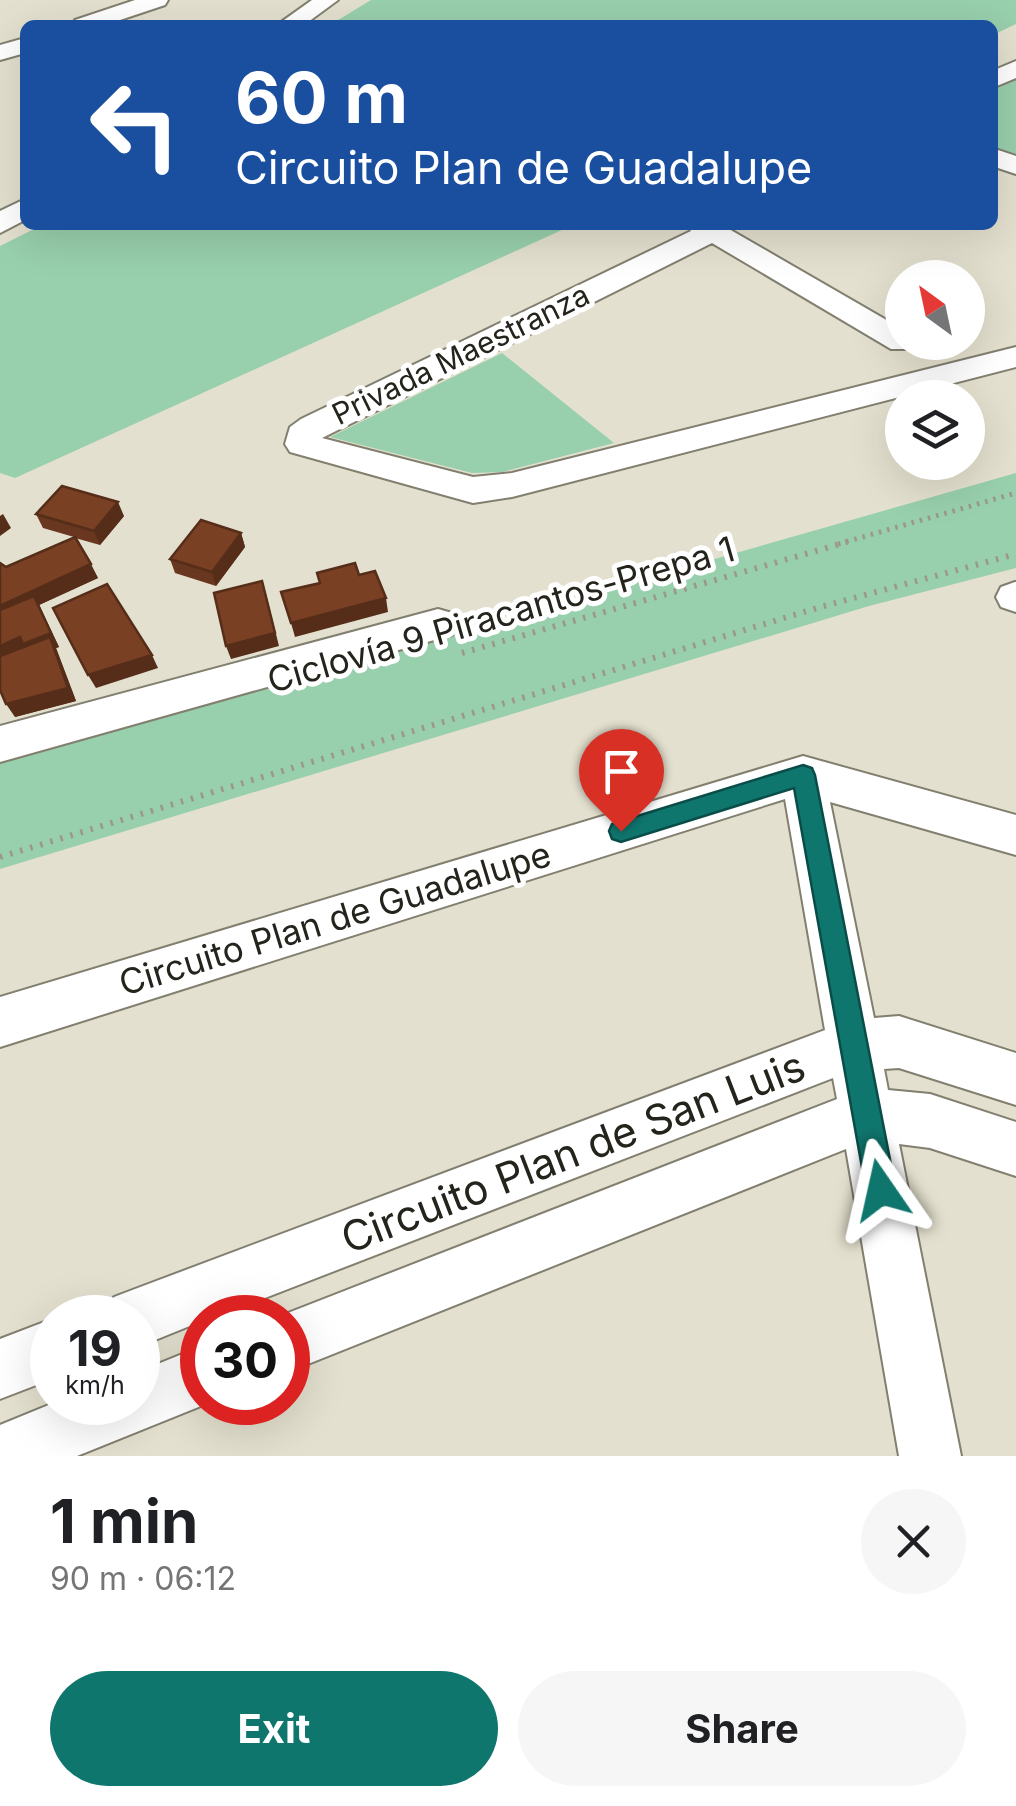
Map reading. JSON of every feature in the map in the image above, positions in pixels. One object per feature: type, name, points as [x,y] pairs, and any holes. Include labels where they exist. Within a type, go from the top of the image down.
[{"type":"street","points":[[98,20],[157,0]]},
{"type":"street","points":[[296,20],[327,0]]},
{"type":"street","name":"Privada Maestranza","points":[[703,230],[313,427],[302,435],[302,444],[473,490],[512,485],[1016,357]]},
{"type":"street","name":"Privada Maestranza","points":[[710,230],[885,332]]},
{"type":"street","name":"Privada Maestranza","points":[[934,360],[953,371]]},
{"type":"street","points":[[0,744],[444,641]]},
{"type":"street","points":[[930,1456],[803,775],[1016,834]]},
{"type":"street","name":"Circuito Plan de Guadalupe","points":[[0,1022],[803,775]]},
{"type":"street","name":"Circuito Plan de San Luis","points":[[160,1309],[853,1046],[898,1042],[1016,1079]]},
{"type":"street","name":"Circuito Plan de San Luis","points":[[310,1333],[866,1114],[930,1121],[1016,1149]]},
{"type":"street","points":[[0,1369],[30,1357]]},
{"type":"street","points":[[0,1456],[78,1425]]},
{"type":"path","name":"Ciclovía 9 Piracantos-Prepa 1","points":[[444,641],[1016,493]]},
{"type":"path","points":[[0,857],[817,608],[1016,554]]},
{"type":"green space","points":[[371,0],[1016,0],[1016,24],[998,33],[998,20],[338,20]]},
{"type":"green space","points":[[1016,73],[1016,160],[998,151],[998,84]]},
{"type":"green space","points":[[32,230],[562,230],[15,478],[0,473],[0,246]]},
{"type":"green space","points":[[502,353],[614,443],[502,472],[472,473],[330,437]]},
{"type":"green space","points":[[1016,473],[1016,568],[869,606],[0,869],[0,763]]},
{"type":"building","points":[[62,486],[118,502],[94,531],[36,514]]},
{"type":"building","points":[[201,520],[241,533],[212,572],[170,559]]},
{"type":"building","points":[[75,537],[91,564],[0,606],[0,563],[6,567]]},
{"type":"building","points":[[355,563],[359,575],[375,571],[386,598],[291,623],[281,592],[320,583],[317,573]]},
{"type":"building","points":[[262,581],[275,633],[226,646],[214,593]]},
{"type":"building","points":[[107,584],[152,655],[88,675],[53,608]]},
{"type":"building","points":[[34,596],[51,633],[23,644],[20,637],[0,646],[0,610]]},
{"type":"building","points":[[50,637],[68,688],[6,704],[0,690],[0,656]]},
{"type":"route","points":[[621,831],[803,775],[881,1190]]}]
